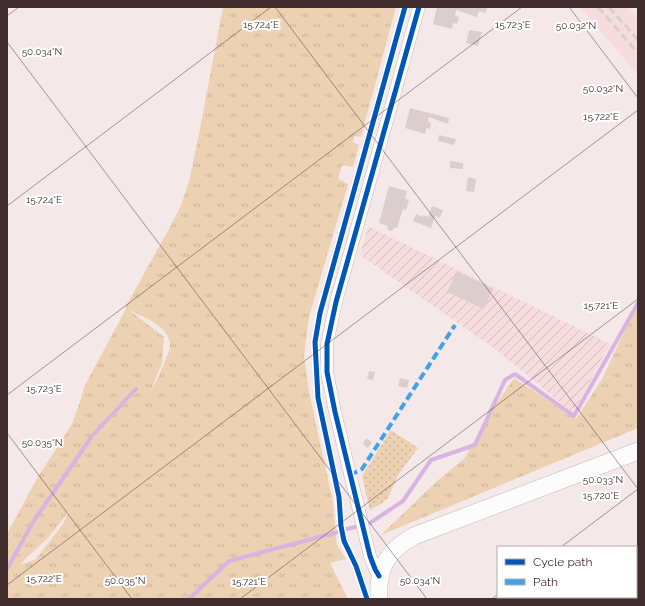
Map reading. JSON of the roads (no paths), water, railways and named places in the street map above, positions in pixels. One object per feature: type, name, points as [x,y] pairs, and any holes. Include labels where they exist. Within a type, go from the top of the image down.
[{"type":"street","points":[[379,576],[370,556],[335,412],[327,372],[327,344],[336,302],[419,7]]},
{"type":"street","points":[[379,599],[379,576],[383,566],[399,545],[414,536],[638,451]]},
{"type":"waterway","points":[[370,523],[403,501],[431,460],[475,445],[505,380],[515,374],[574,416],[638,303]]},
{"type":"waterway","points":[[7,569],[33,522],[92,436],[136,389]]},
{"type":"waterway","points":[[347,529],[355,527]]},
{"type":"waterway","points":[[189,599],[229,561],[338,532]]},
{"type":"railway","points":[[598,7],[638,53]]},
{"type":"railway","points":[[609,7],[638,40]]}]
